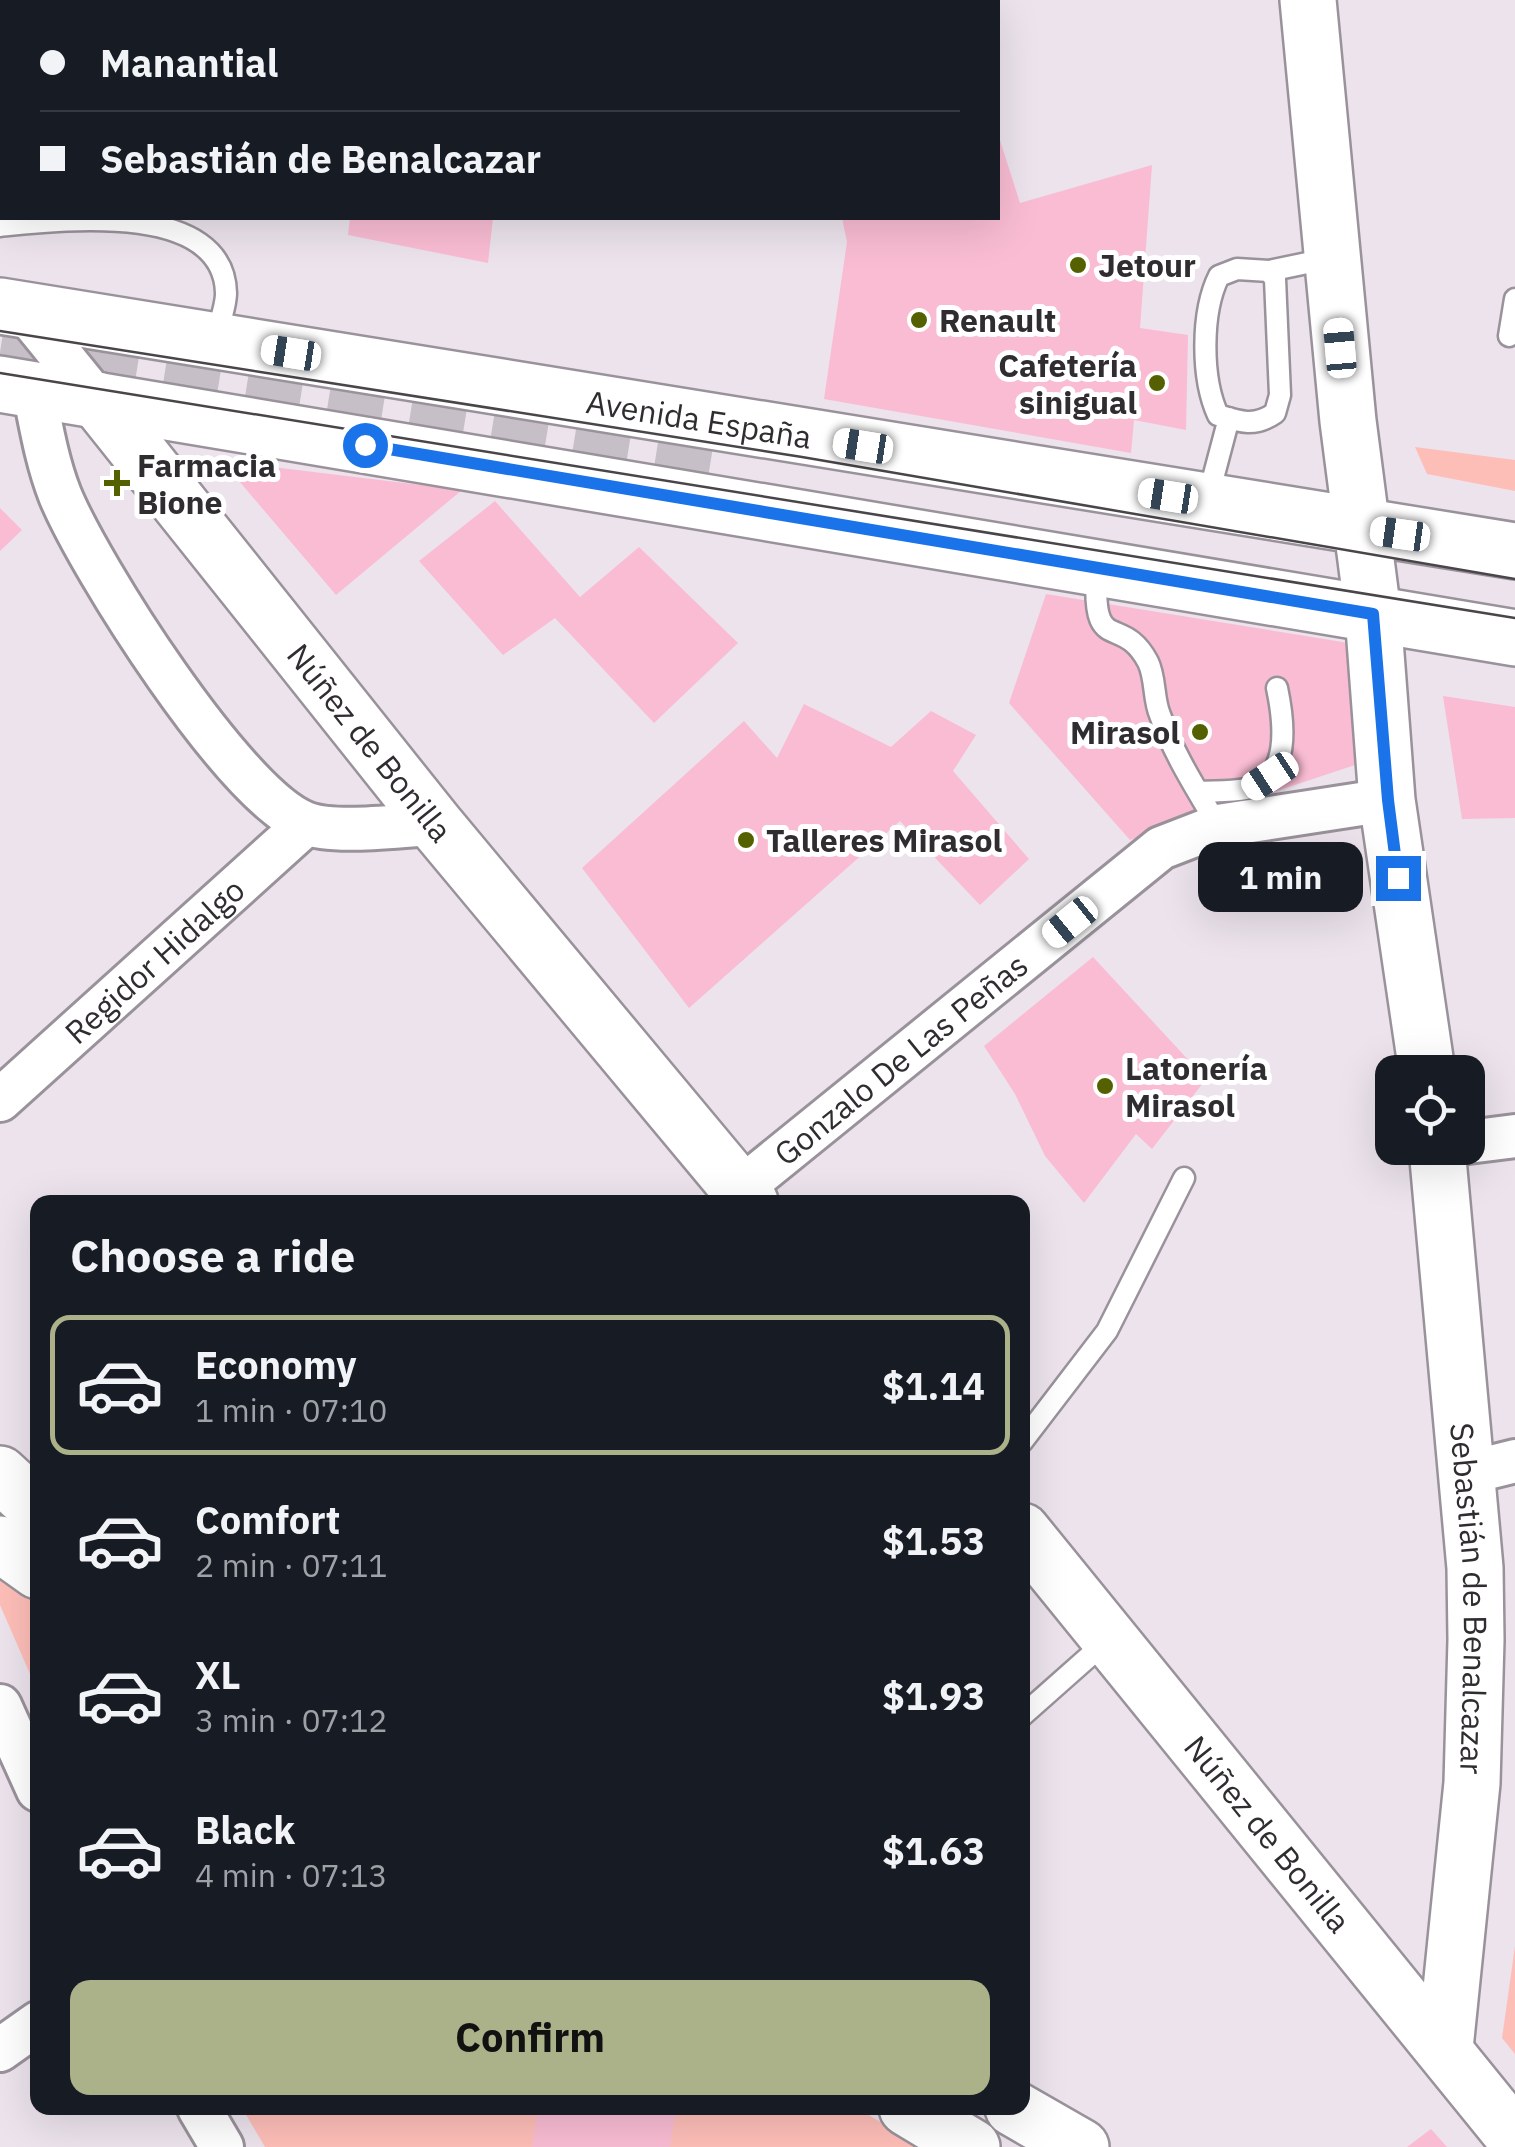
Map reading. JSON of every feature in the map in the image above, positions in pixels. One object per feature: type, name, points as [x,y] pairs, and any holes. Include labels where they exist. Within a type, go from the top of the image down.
[{"type":"street","points":[[1308,0],[1332,258],[1373,614],[1388,800],[1424,1055]]},
{"type":"street","points":[[8,297],[12,379],[61,496],[130,621],[225,750],[273,801],[306,824],[435,824]]},
{"type":"street","name":"Avenida España","points":[[8,297],[215,340],[1515,551]]},
{"type":"street","name":"Núñez de Bonilla","points":[[8,297],[97,400],[435,824],[743,1195]]},
{"type":"street","name":"Avenida España","points":[[12,379],[97,400],[1515,638]]},
{"type":"street","name":"Avenida España","points":[[732,469],[1055,523],[1314,604]]},
{"type":"street","name":"Gonzalo De Las Peñas","points":[[745,1195],[1208,809],[1388,800]]},
{"type":"street","name":"Regidor Hidalgo","points":[[0,1100],[306,824]]},
{"type":"street","points":[[1485,1140],[1515,1136]]},
{"type":"street","name":"Sebastián de Benalcazar","points":[[1440,1165],[1489,1467],[1475,1568],[1476,1712],[1446,2048]]},
{"type":"street","points":[[0,1474],[30,1502]]},
{"type":"street","name":"Núñez de Bonilla","points":[[1030,1541],[1446,2048],[1515,2138]]},
{"type":"street","points":[[0,1544],[30,1565]]},
{"type":"street","points":[[0,1706],[30,1772]]},
{"type":"street","points":[[0,2050],[30,2029]]},
{"type":"street","points":[[203,2115],[222,2147]]},
{"type":"street","points":[[919,2115],[972,2147]]},
{"type":"street","points":[[1025,2115],[1081,2147]]},
{"type":"lane","points":[[0,226],[101,220]]},
{"type":"lane","points":[[123,220],[184,233],[218,263],[226,294],[215,340]]},
{"type":"lane","points":[[1269,270],[1275,279],[1279,324],[1280,395],[1276,413],[1264,422],[1247,423],[1218,414],[1211,400],[1207,344],[1212,291],[1219,276],[1236,269],[1269,270],[1332,258]]},
{"type":"lane","points":[[1509,336],[1515,299]]},
{"type":"lane","points":[[1206,502],[1229,418]]},
{"type":"lane","points":[[1097,568],[1094,612],[1104,629],[1135,644],[1149,665],[1157,710],[1174,751],[1208,809],[1270,776],[1281,754],[1284,722],[1276,688]]},
{"type":"lane","points":[[1030,1432],[1108,1331],[1184,1178]]},
{"type":"lane","points":[[1030,1709],[1111,1637]]},
{"type":"shaded area","points":[[1415,447],[1515,460],[1515,491],[1427,474]]},
{"type":"shaded area","points":[[0,1569],[30,1591],[30,1674],[0,1605]]},
{"type":"shaded area","points":[[1515,1946],[1515,2054],[1502,2038]]},
{"type":"shaded area","points":[[246,2115],[869,2115],[922,2147],[265,2147]]},
{"type":"building","points":[[1000,140],[1020,203],[1152,165],[1140,328],[1188,335],[1186,430],[1134,420],[1131,453],[824,399],[847,242],[842,220],[1000,220]]},
{"type":"building","points":[[350,220],[493,220],[488,263],[348,235]]},
{"type":"building","points":[[222,461],[462,490],[336,595]]},
{"type":"building","points":[[495,501],[580,597],[639,547],[738,643],[654,723],[555,618],[503,655],[419,561]]},
{"type":"building","points":[[0,508],[22,530],[0,551]]},
{"type":"building","name":"Mirasol","points":[[1046,594],[1355,644],[1367,761],[1130,840],[1009,703]]},
{"type":"building","points":[[1443,696],[1515,707],[1515,818],[1462,819]]},
{"type":"building","name":"Talleres Mirasol","points":[[804,704],[891,747],[931,711],[976,735],[953,771],[1029,859],[980,905],[900,821],[689,1008],[582,868],[744,721],[777,758]]},
{"type":"building","name":"Latonería Mirasol","points":[[1093,957],[1206,1079],[1152,1149],[1136,1134],[1084,1203],[1045,1156],[1015,1094],[984,1046]]},
{"type":"building","points":[[537,2115],[675,2115],[670,2147],[532,2147]]},
{"type":"building","points":[[1431,2129],[1447,2147],[1407,2147]]},
{"type":"tunnel","points":[[0,352],[732,469]]},
{"type":"tram line","points":[[0,331],[802,457],[1515,579]]},
{"type":"tram line","points":[[0,373],[1515,618]]},
{"type":"place","name":"Jetour","points":[[1078,265]]},
{"type":"place","name":"Renault","points":[[919,320]]},
{"type":"place","name":"Cafetería sinigual","points":[[1157,383]]},
{"type":"place","name":"Farmacia Bione","points":[[117,483]]},
{"type":"place","name":"Mirasol","points":[[1200,732]]},
{"type":"place","name":"Talleres Mirasol","points":[[746,840]]},
{"type":"place","name":"Latonería Mirasol","points":[[1105,1086]]},
{"type":"route","points":[[365,445],[1373,614],[1398,878]]}]
